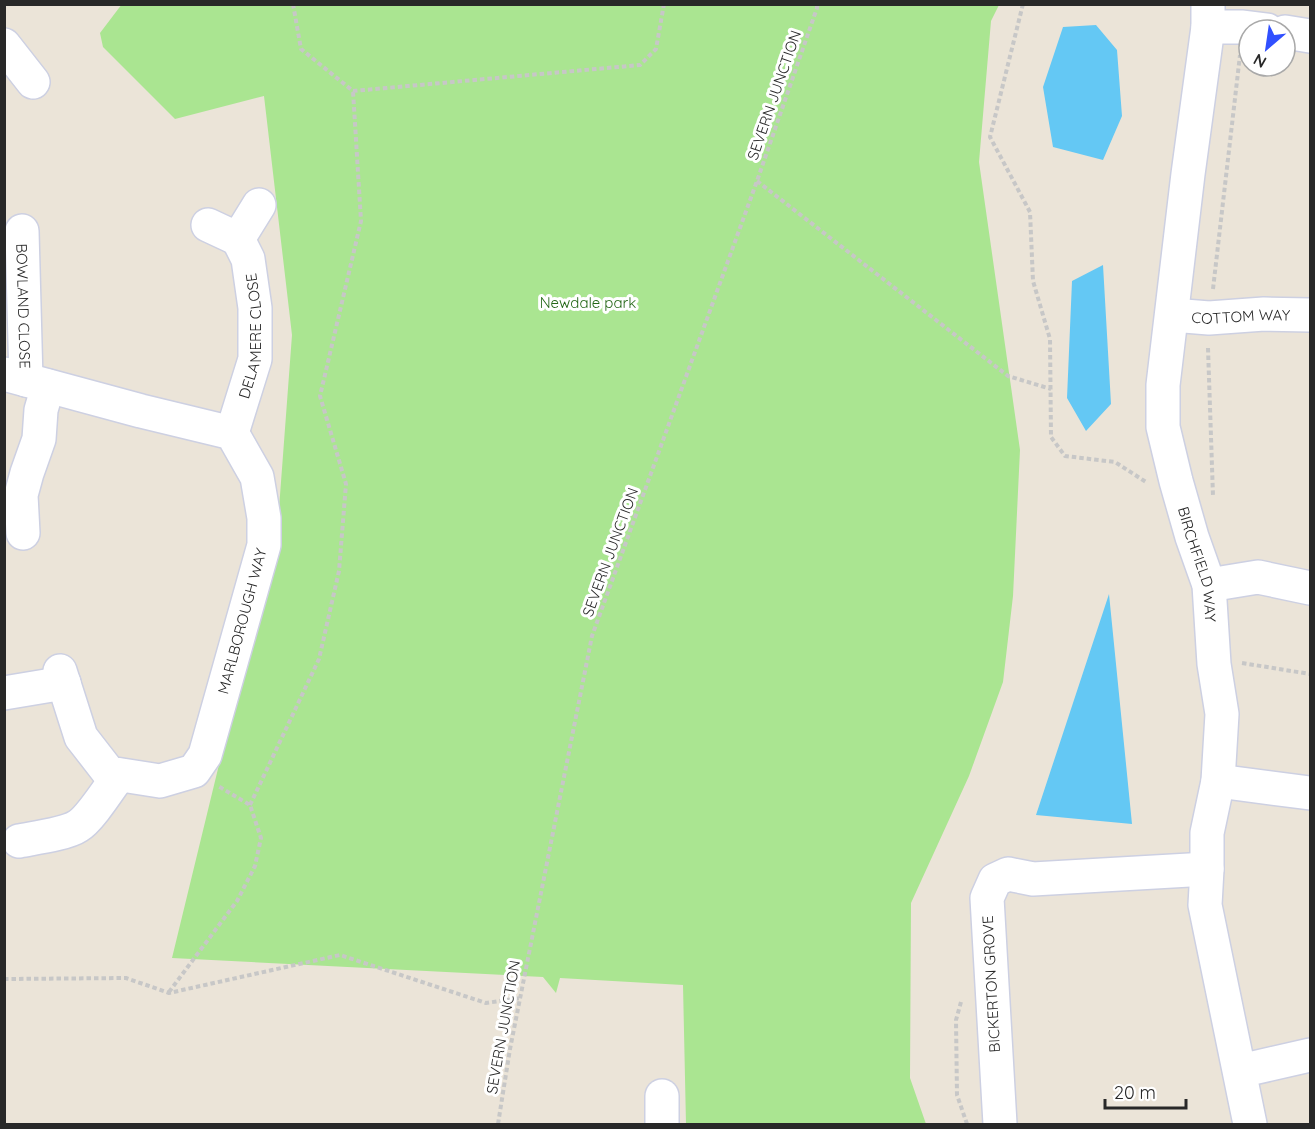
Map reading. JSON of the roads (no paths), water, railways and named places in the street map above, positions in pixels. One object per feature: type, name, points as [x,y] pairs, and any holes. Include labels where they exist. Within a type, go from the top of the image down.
[{"type":"street","points":[[1208,16],[1237,25]]},
{"type":"street","name":"BIRCHFIELD WAY","points":[[1208,16],[1163,385],[1163,427],[1192,537],[1209,585],[1215,664],[1222,714],[1218,781],[1207,833],[1204,905],[1250,1125]]},
{"type":"street","points":[[4,45],[33,82]]},
{"type":"street","points":[[207,225],[238,239],[260,206]]},
{"type":"street","name":"BOWLAND CLOSE","points":[[22,231],[14,272],[26,380],[41,410],[39,439],[21,495],[23,533]]},
{"type":"street","name":"DELAMERE CLOSE","points":[[232,433],[255,359],[255,308],[248,259],[238,239]]},
{"type":"street","name":"COTTOM WAY","points":[[1172,315],[1209,318],[1264,314],[1311,315]]},
{"type":"street","points":[[26,380],[232,433]]},
{"type":"street","name":"MARLBOROUGH WAY","points":[[119,775],[160,781],[194,771],[205,754],[264,544],[264,518],[257,477],[232,433]]},
{"type":"street","points":[[1209,585],[1258,577],[1311,588]]},
{"type":"street","points":[[4,693],[62,677],[81,737],[109,773],[119,775],[79,826],[19,841]]},
{"type":"street","points":[[1218,781],[1311,793]]},
{"type":"street","name":"BICKERTON GROVE","points":[[1000,1125],[987,898],[995,880],[1008,874],[1033,879],[1207,869]]},
{"type":"street","points":[[1240,1071],[1311,1055]]},
{"type":"water","points":[[1096,25],[1117,50],[1122,116],[1103,160],[1053,147],[1043,87],[1063,27]]},
{"type":"water","points":[[1103,265],[1111,404],[1086,431],[1067,398],[1072,281]]},
{"type":"water","points":[[1109,594],[1132,824],[1036,815]]},
{"type":"park label","name":"Newdale park","points":[[588,302]]}]
